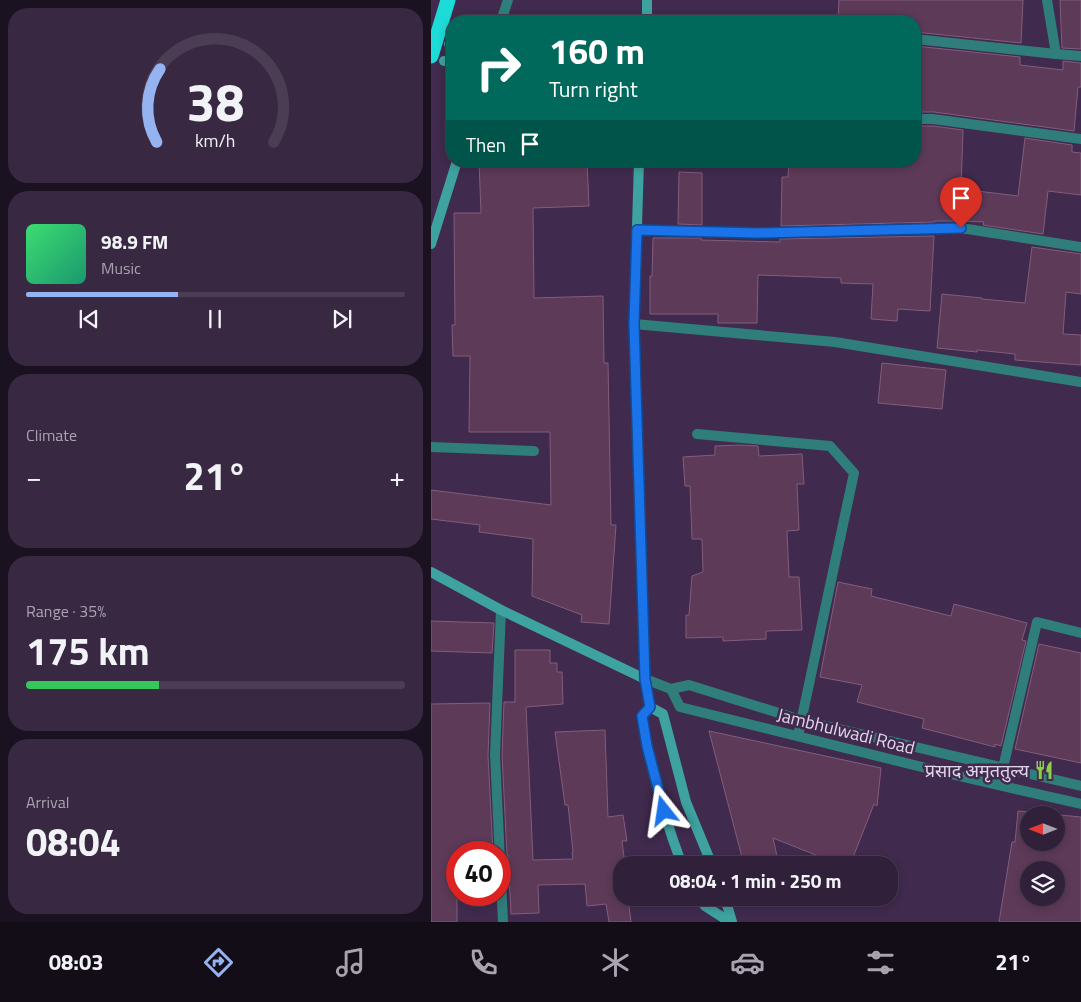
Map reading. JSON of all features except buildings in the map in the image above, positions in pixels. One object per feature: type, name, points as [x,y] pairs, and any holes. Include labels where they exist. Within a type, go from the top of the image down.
[{"type":"highway","points":[[447,15],[448,0]]},
{"type":"highway","points":[[443,59],[446,24]]},
{"type":"street","points":[[503,15],[508,0]]},
{"type":"street","points":[[647,0],[647,15]]},
{"type":"street","points":[[1047,0],[1056,54]]},
{"type":"street","points":[[921,39],[1081,56]]},
{"type":"street","points":[[921,119],[1081,139]]},
{"type":"street","points":[[431,244],[455,167]]},
{"type":"street","points":[[639,167],[634,324],[645,679],[650,707]]},
{"type":"street","points":[[637,230],[757,233],[961,228],[1081,247]]},
{"type":"street","points":[[634,324],[835,342],[1081,382]]},
{"type":"street","points":[[697,434],[830,446],[854,473],[798,736]]},
{"type":"street","points":[[431,447],[534,451]]},
{"type":"street","name":"Jambhulwadi Road","points":[[431,572],[501,610],[645,679],[671,689],[689,685],[801,720],[1081,786]]},
{"type":"street","points":[[501,610],[495,755],[503,922]]},
{"type":"street","points":[[999,785],[1037,622],[1081,633]]},
{"type":"street","name":"Jambhulwadi Road","points":[[671,689],[680,707],[1081,804]]},
{"type":"street","points":[[650,707],[642,716],[647,746],[668,827],[679,856]]},
{"type":"street","points":[[650,707],[663,714],[686,802],[708,856]]},
{"type":"street","points":[[705,906],[731,922]]},
{"type":"street","points":[[727,906],[731,922]]},
{"type":"place","name":"प्रसाद अमृततुल्य","points":[[1044,770]]},
{"type":"route","points":[[664,811],[647,746],[642,716],[650,707],[645,679],[634,324],[637,230],[757,233],[961,228]]}]
